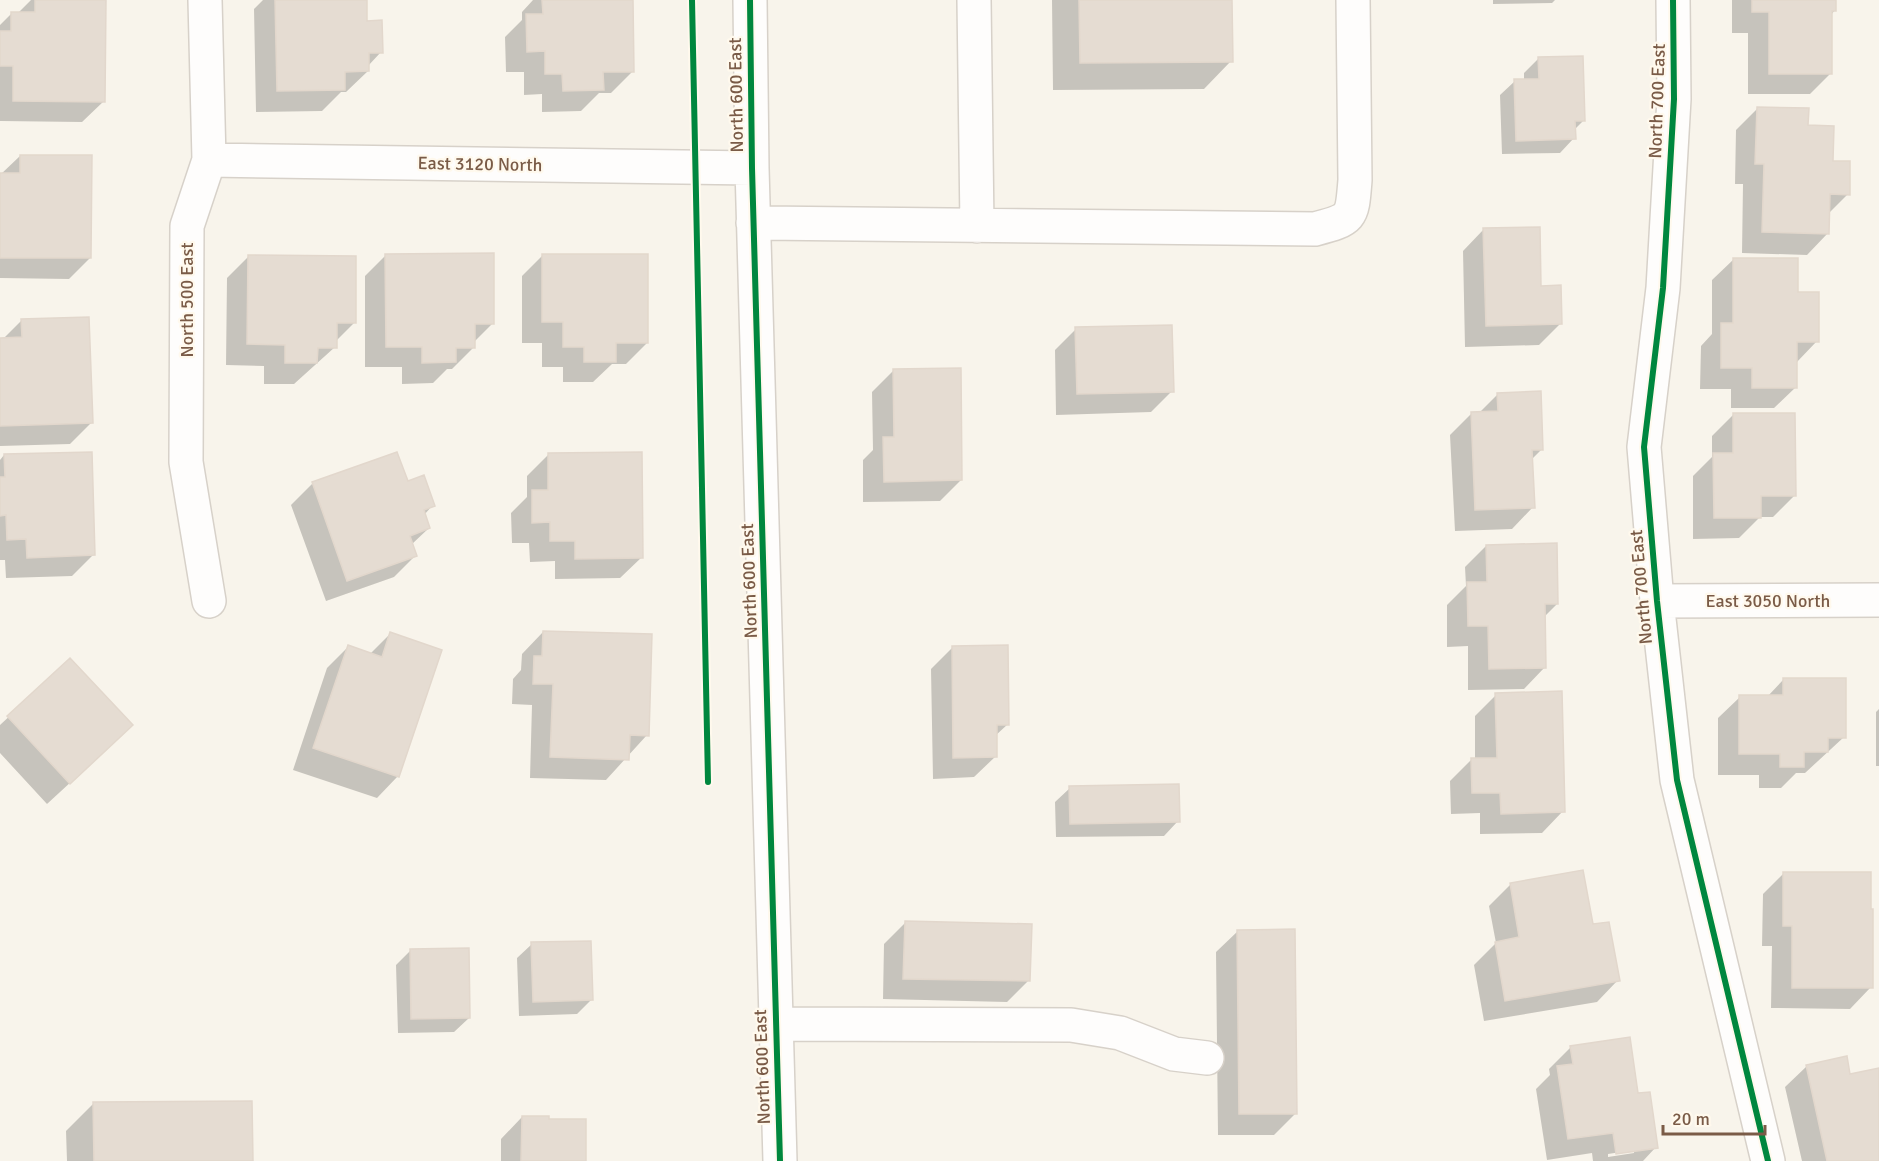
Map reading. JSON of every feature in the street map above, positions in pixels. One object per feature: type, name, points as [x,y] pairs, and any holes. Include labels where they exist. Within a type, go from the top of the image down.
[{"type":"street","name":"North 500 East","points":[[205,0],[209,160],[187,226],[186,462],[209,602]]},
{"type":"street","name":"North 600 East","points":[[750,0],[753,223],[780,1161]]},
{"type":"street","points":[[974,0],[977,226]]},
{"type":"street","points":[[753,223],[1315,230],[1340,223],[1352,209],[1356,180],[1353,0]]},
{"type":"street","name":"North 700 East","points":[[1673,0],[1674,99],[1663,288],[1644,447],[1657,601],[1677,780],[1768,1161]]},
{"type":"street","name":"East 3120 North","points":[[209,160],[752,168]]},
{"type":"street","name":"East 3050 North","points":[[1657,601],[1879,600]]},
{"type":"street","points":[[776,1024],[1071,1025],[1120,1033],[1174,1054],[1207,1058]]},
{"type":"building","points":[[35,0],[106,0],[105,102],[13,101],[13,66],[0,66],[0,31],[11,31],[11,12],[35,12]]},
{"type":"building","points":[[275,0],[367,0],[367,21],[382,20],[383,53],[369,53],[369,71],[345,72],[345,90],[277,91]]},
{"type":"building","points":[[542,0],[633,0],[634,72],[603,72],[604,90],[563,91],[562,74],[545,74],[545,51],[527,52],[526,14],[543,14]]},
{"type":"building","points":[[1079,0],[1232,0],[1233,62],[1080,63]]},
{"type":"building","points":[[1752,0],[1836,0],[1836,11],[1832,11],[1832,74],[1769,74],[1769,12],[1752,12]]},
{"type":"building","points":[[1583,56],[1585,121],[1575,121],[1576,139],[1516,141],[1514,79],[1539,79],[1538,57]]},
{"type":"building","points":[[1757,107],[1809,108],[1808,125],[1834,126],[1833,161],[1850,161],[1850,195],[1830,194],[1829,234],[1762,232],[1764,164],[1755,164]]},
{"type":"building","points":[[20,155],[92,155],[91,258],[0,258],[0,173],[20,173]]},
{"type":"building","points":[[1540,227],[1541,286],[1561,285],[1562,324],[1486,326],[1483,228]]},
{"type":"building","points":[[494,253],[494,324],[475,324],[475,348],[456,348],[456,362],[422,363],[422,347],[386,347],[385,254]]},
{"type":"building","points":[[542,254],[648,254],[648,343],[616,343],[616,362],[584,362],[584,347],[563,347],[563,322],[542,322]]},
{"type":"building","points":[[248,255],[356,256],[356,323],[337,323],[337,348],[318,348],[317,363],[285,363],[285,345],[247,344]]},
{"type":"building","points":[[1733,258],[1798,258],[1798,292],[1819,292],[1819,342],[1797,342],[1797,388],[1752,388],[1752,368],[1721,368],[1721,323],[1733,323]]},
{"type":"building","points":[[89,317],[93,423],[0,426],[0,338],[22,337],[21,319]]},
{"type":"building","points":[[1172,325],[1174,392],[1077,394],[1075,327]]},
{"type":"building","points":[[961,368],[962,480],[884,482],[883,437],[894,437],[893,369]]},
{"type":"building","points":[[1541,391],[1543,450],[1532,450],[1535,508],[1475,510],[1471,412],[1498,411],[1497,393]]},
{"type":"building","points":[[1733,413],[1795,413],[1796,496],[1761,496],[1761,518],[1714,518],[1713,453],[1733,453]]},
{"type":"building","points":[[92,452],[95,555],[27,558],[26,539],[7,540],[6,515],[0,516],[0,477],[5,477],[4,454]]},
{"type":"building","points":[[397,452],[408,481],[424,475],[435,506],[424,510],[430,528],[410,536],[417,556],[347,581],[312,482]]},
{"type":"building","points":[[642,452],[643,558],[575,559],[575,541],[550,541],[550,522],[532,523],[532,490],[548,490],[548,453]]},
{"type":"building","points":[[1557,543],[1558,604],[1545,604],[1546,668],[1489,669],[1488,626],[1468,626],[1467,582],[1487,582],[1486,545]]},
{"type":"building","points":[[543,631],[652,634],[649,736],[630,735],[629,760],[550,757],[553,684],[533,684],[534,656],[542,656]]},
{"type":"building","points":[[390,632],[442,650],[399,777],[313,748],[348,645],[382,657]]},
{"type":"building","points":[[1008,645],[1009,725],[997,725],[997,757],[953,758],[952,646]]},
{"type":"building","points":[[70,658],[133,725],[70,784],[7,716]]},
{"type":"building","points":[[1783,678],[1846,678],[1846,738],[1828,738],[1828,752],[1804,752],[1804,767],[1780,767],[1780,754],[1739,754],[1739,695],[1783,695]]},
{"type":"building","points":[[1562,691],[1565,812],[1501,814],[1500,793],[1472,793],[1471,758],[1497,758],[1495,693]]},
{"type":"building","points":[[1179,784],[1180,822],[1070,824],[1069,786]]},
{"type":"building","points":[[1583,870],[1593,924],[1609,922],[1620,981],[1505,1001],[1495,942],[1519,937],[1510,883]]},
{"type":"building","points":[[1783,872],[1871,872],[1873,988],[1792,988],[1792,926],[1783,926]]},
{"type":"building","points":[[905,921],[1032,924],[1030,981],[903,979]]},
{"type":"building","points":[[1295,929],[1297,1114],[1239,1114],[1237,930]]},
{"type":"building","points":[[591,941],[593,1000],[533,1002],[531,942]]},
{"type":"building","points":[[469,948],[470,1018],[411,1019],[410,949]]},
{"type":"building","points":[[1630,1037],[1638,1093],[1650,1092],[1658,1148],[1616,1154],[1613,1133],[1568,1139],[1557,1066],[1573,1064],[1570,1046]]},
{"type":"building","points":[[1847,1056],[1850,1074],[1879,1068],[1879,1161],[1827,1161],[1806,1065]]},
{"type":"building","points":[[252,1101],[253,1161],[94,1161],[93,1102]]},
{"type":"building","points":[[522,1116],[586,1119],[586,1161],[521,1161]]},
{"type":"cycle path","points":[[692,0],[708,782]]},
{"type":"cycle path","points":[[750,0],[752,168],[780,1161]]},
{"type":"cycle path","points":[[1673,0],[1674,99],[1663,288],[1644,447],[1657,601],[1677,780],[1768,1161]]}]
